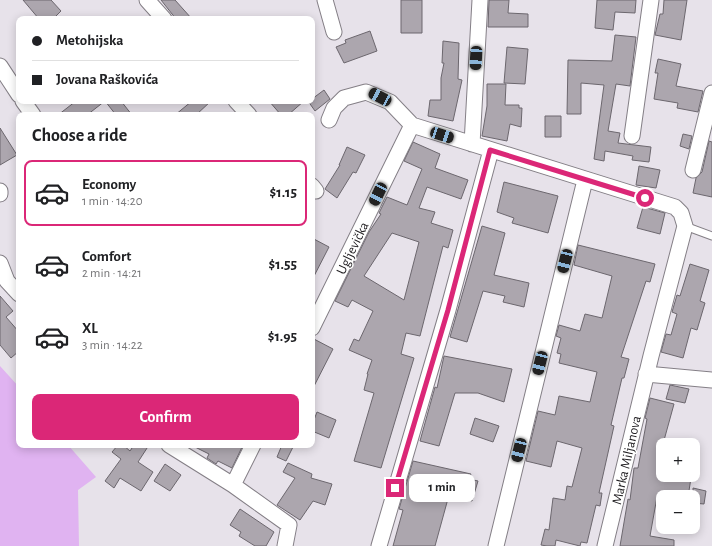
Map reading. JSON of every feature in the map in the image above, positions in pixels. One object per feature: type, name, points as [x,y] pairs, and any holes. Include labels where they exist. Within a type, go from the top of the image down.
[{"type":"street","points":[[147,0],[161,16]]},
{"type":"street","points":[[325,0],[334,32]]},
{"type":"street","points":[[472,144],[480,0]]},
{"type":"street","points":[[632,136],[651,0]]},
{"type":"street","points":[[0,66],[16,90]]},
{"type":"street","points":[[329,120],[334,108],[344,98],[366,92],[390,102],[412,125],[675,208],[681,213],[685,226]]},
{"type":"street","points":[[693,170],[712,93]]},
{"type":"street","points":[[25,104],[32,112]]},
{"type":"street","points":[[239,104],[246,112]]},
{"type":"street","name":"Ugljevička","points":[[315,322],[412,125]]},
{"type":"street","points":[[379,546],[448,310],[490,150]]},
{"type":"street","points":[[496,546],[585,180]]},
{"type":"street","name":"Marka Miljanova","points":[[605,546],[646,374],[685,226]]},
{"type":"street","points":[[0,263],[7,281],[16,291]]},
{"type":"street","points":[[646,374],[712,380]]},
{"type":"street","points":[[174,448],[233,485],[289,526],[284,546]]},
{"type":"street","points":[[233,485],[252,448]]},
{"type":"lane","points":[[685,226],[712,236]]},
{"type":"shaded area","points":[[0,366],[16,384],[16,448],[71,448],[96,477],[78,490],[79,546],[0,546]]},
{"type":"building","points":[[23,0],[51,0],[61,11],[56,16],[36,16]]},
{"type":"building","points":[[161,0],[175,0],[189,16],[174,16]]},
{"type":"building","points":[[401,0],[422,0],[422,33],[401,33]]},
{"type":"building","points":[[489,0],[509,0],[508,13],[528,14],[528,27],[488,27]]},
{"type":"building","points":[[597,0],[636,0],[635,13],[615,12],[613,30],[595,28]]},
{"type":"building","points":[[664,0],[687,0],[681,40],[655,35],[660,14],[663,14]]},
{"type":"building","points":[[370,31],[377,51],[344,63],[336,47],[346,43],[345,40]]},
{"type":"building","points":[[615,35],[636,37],[630,86],[616,84],[608,131],[620,133],[618,143],[651,147],[649,162],[632,160],[633,156],[605,151],[604,161],[594,159],[604,85],[581,83],[581,114],[567,114],[568,60],[612,61]]},
{"type":"building","points":[[443,41],[459,43],[458,79],[462,80],[453,121],[428,116],[430,100],[441,100],[441,78],[444,63],[442,63]]},
{"type":"building","points":[[507,47],[528,49],[525,84],[504,83]]},
{"type":"building","points":[[658,59],[681,64],[676,86],[703,91],[698,112],[677,108],[678,103],[654,99],[658,73],[655,73]]},
{"type":"building","points":[[487,84],[506,84],[505,105],[519,105],[519,108],[522,108],[521,127],[510,124],[507,141],[482,136],[487,106]]},
{"type":"building","points":[[324,90],[330,99],[315,111],[310,104],[315,104],[315,97]]},
{"type":"building","points":[[72,104],[101,104],[91,112],[62,112]]},
{"type":"building","points":[[107,104],[123,104],[130,112],[114,112]]},
{"type":"building","points":[[188,104],[208,104],[199,112],[179,112]]},
{"type":"building","points":[[272,104],[301,104],[291,112],[278,112]]},
{"type":"building","points":[[545,116],[561,116],[561,137],[545,137]]},
{"type":"building","points":[[0,128],[16,156],[0,165]]},
{"type":"building","points":[[683,134],[692,136],[689,149],[680,146]]},
{"type":"building","points":[[709,141],[712,142],[712,197],[693,193],[696,178],[702,172]]},
{"type":"building","points":[[413,142],[440,154],[435,168],[468,180],[461,199],[427,187],[419,208],[435,212],[431,223],[453,230],[448,248],[443,246],[420,336],[406,333],[401,354],[414,358],[381,468],[354,461],[374,393],[364,390],[367,374],[372,360],[349,350],[354,339],[359,341],[373,311],[352,300],[348,307],[335,301],[369,232],[381,214],[379,213],[387,197],[407,205],[422,169],[404,161]],"holes":[[[392,233],[419,242],[404,300],[364,276]]]},
{"type":"building","points":[[347,147],[365,155],[356,173],[353,172],[337,198],[325,189],[340,165]]},
{"type":"building","points":[[639,166],[660,170],[656,188],[636,185]]},
{"type":"building","points":[[504,182],[558,196],[548,233],[512,223],[514,218],[497,212]]},
{"type":"building","points":[[643,207],[665,213],[660,234],[637,228]]},
{"type":"building","points":[[482,226],[505,233],[494,275],[529,283],[524,307],[503,302],[505,296],[483,291],[467,342],[450,337]]},
{"type":"building","points":[[315,240],[329,247],[315,274]]},
{"type":"building","points":[[578,245],[655,264],[650,282],[646,281],[621,357],[629,359],[624,378],[622,378],[611,425],[614,426],[599,493],[602,493],[600,506],[596,505],[587,543],[581,542],[580,546],[556,540],[555,546],[547,546],[541,545],[545,529],[549,530],[553,498],[565,500],[567,486],[572,487],[582,448],[557,441],[551,467],[526,461],[538,411],[555,415],[559,396],[590,402],[597,372],[559,363],[561,354],[557,353],[561,338],[556,336],[559,325],[580,331],[585,314],[602,318],[612,276],[574,265]]},
{"type":"building","points":[[690,264],[709,270],[700,301],[705,303],[697,330],[691,328],[683,358],[661,352],[666,334],[671,335],[677,314],[672,312],[677,295],[680,296]]},
{"type":"building","points":[[0,296],[13,311],[6,317],[16,329],[16,354],[11,358],[0,345]]},
{"type":"building","points":[[315,340],[333,349],[315,384]]},
{"type":"building","points":[[444,356],[512,369],[504,402],[478,393],[455,393],[439,446],[420,441],[435,387],[437,388]]},
{"type":"building","points":[[670,385],[689,389],[685,403],[666,399]]},
{"type":"building","points":[[650,398],[674,404],[665,438],[656,438],[656,482],[690,482],[689,490],[656,490],[656,503],[650,536],[674,540],[674,546],[620,546],[628,499],[630,500],[634,468],[638,468],[647,419],[645,418]]},
{"type":"building","points":[[317,412],[336,420],[329,438],[315,432],[315,417]]},
{"type":"building","points":[[475,418],[499,426],[493,442],[470,434]]},
{"type":"building","points":[[115,448],[126,448],[130,451],[132,448],[147,448],[138,462],[153,472],[141,491],[120,478],[114,488],[105,481],[121,459],[112,452]]},
{"type":"building","points":[[197,448],[242,448],[232,468],[218,461],[216,464],[207,458],[209,454]]},
{"type":"building","points":[[281,448],[292,448],[286,461],[277,457]]},
{"type":"building","points":[[413,461],[471,474],[469,479],[478,481],[472,501],[449,495],[435,546],[393,546],[403,510],[399,509]]},
{"type":"building","points":[[288,463],[312,474],[311,478],[332,484],[325,505],[313,501],[300,520],[277,505],[295,478],[283,472]]},
{"type":"building","points":[[165,464],[181,475],[170,491],[154,481]]},
{"type":"building","points":[[693,488],[706,491],[704,504],[700,504],[700,490],[693,490]]},
{"type":"building","points":[[240,509],[274,532],[266,546],[255,546],[239,536],[241,532],[230,525]]},
{"type":"route","points":[[395,488],[448,310],[490,150],[645,198]]}]
